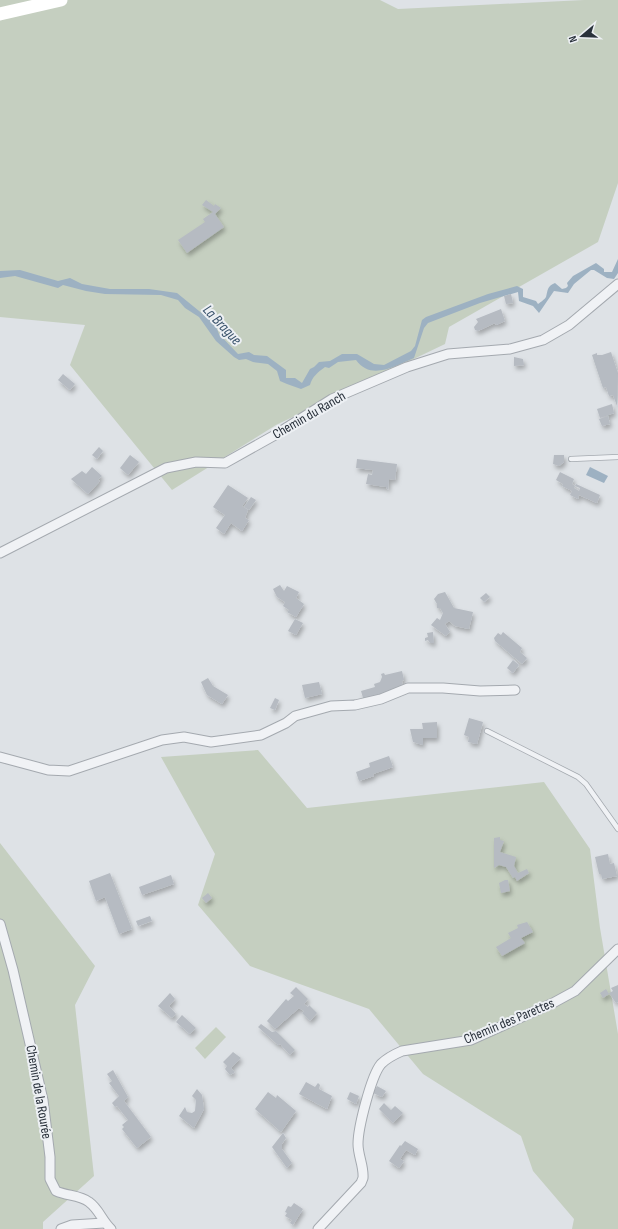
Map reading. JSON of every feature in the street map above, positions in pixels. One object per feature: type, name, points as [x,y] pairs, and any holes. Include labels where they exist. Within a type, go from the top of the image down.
[{"type":"street","points":[[0,14],[61,0]]},
{"type":"street","name":"Chemin du Ranch","points":[[0,553],[166,468],[196,462],[225,463],[275,435],[332,399],[407,367],[448,354],[510,349],[543,340],[569,325],[618,284]]},
{"type":"street","points":[[0,757],[48,770],[69,771],[162,740],[184,737],[211,742],[260,735],[286,723],[296,716],[332,706],[355,705],[381,699],[408,688],[444,688],[480,691],[515,690]]},
{"type":"street","name":"Chemin de la Rourée","points":[[0,924],[13,970],[43,1100],[50,1157],[50,1179],[56,1191],[81,1197],[90,1202],[108,1226]]},
{"type":"street","name":"Chemin des Parettes","points":[[318,1229],[361,1183],[363,1178],[358,1142],[366,1103],[376,1071],[382,1063],[402,1051],[471,1040],[553,1003],[575,991],[618,949]]},
{"type":"street","points":[[61,1229],[72,1225],[108,1226]]},
{"type":"lane","points":[[571,459],[618,457]]},
{"type":"lane","points":[[488,731],[578,777],[586,784],[618,829]]},
{"type":"green space","points":[[0,0],[380,0],[398,9],[584,0],[618,0],[618,183],[598,242],[449,327],[445,344],[276,425],[172,490],[70,365],[85,325],[0,317]]},
{"type":"green space","points":[[258,750],[307,808],[544,782],[590,849],[600,928],[618,1034],[618,1229],[572,1229],[574,1219],[533,1171],[521,1136],[423,1074],[369,1009],[250,966],[198,905],[215,854],[161,757]]},
{"type":"green space","points":[[0,843],[95,966],[75,1005],[94,1176],[43,1222],[43,1229],[0,1229]]},
{"type":"green space","points":[[216,1027],[226,1037],[205,1059],[195,1048]]},
{"type":"water","points":[[618,259],[618,273],[614,279],[607,278],[594,270],[591,270],[574,284],[568,293],[554,291],[539,313],[533,306],[519,301],[518,292],[480,303],[428,323],[424,328],[414,358],[391,368],[376,371],[369,370],[356,360],[338,362],[329,368],[325,367],[316,375],[310,385],[301,389],[280,381],[277,371],[268,364],[253,362],[246,359],[239,360],[234,357],[216,341],[199,317],[185,308],[178,300],[161,295],[105,294],[63,285],[58,288],[15,276],[0,278],[0,271],[20,270],[58,281],[70,278],[82,284],[110,289],[149,289],[177,293],[215,324],[219,334],[238,354],[249,352],[254,355],[267,356],[286,370],[286,378],[295,378],[302,383],[310,369],[319,362],[330,361],[342,354],[357,354],[374,364],[384,365],[411,351],[415,346],[422,320],[426,317],[488,294],[517,286],[523,289],[523,297],[536,301],[538,304],[545,298],[550,285],[555,283],[562,289],[566,288],[568,286],[567,283],[573,276],[596,263],[604,269],[604,272],[612,272]]},
{"type":"water","points":[[590,467],[608,476],[604,483],[586,475]]},
{"type":"building","points":[[206,200],[214,206],[215,204],[221,208],[215,214],[224,227],[187,253],[178,240],[205,222],[203,219],[213,212],[202,205]]},
{"type":"building","points":[[511,294],[513,303],[506,304],[504,296]]},
{"type":"building","points":[[501,309],[505,321],[496,325],[495,323],[478,331],[475,330],[474,327],[478,322],[476,319]]},
{"type":"building","points":[[611,352],[618,373],[617,406],[613,395],[609,396],[606,387],[603,388],[592,355],[597,353],[597,355],[602,355]]},
{"type":"building","points":[[514,357],[523,359],[524,365],[514,366]]},
{"type":"building","points":[[63,374],[75,384],[70,390],[58,380]]},
{"type":"building","points":[[612,404],[614,413],[600,418],[597,409]]},
{"type":"building","points":[[608,416],[610,424],[602,426],[599,419]]},
{"type":"building","points":[[99,447],[103,451],[97,459],[92,455]]},
{"type":"building","points":[[130,455],[139,462],[128,475],[120,468]]},
{"type":"building","points":[[554,455],[564,455],[564,462],[559,466],[553,464]]},
{"type":"building","points":[[357,459],[397,464],[395,480],[389,479],[388,490],[386,487],[366,484],[368,474],[372,475],[373,470],[356,468]]},
{"type":"building","points":[[92,467],[102,476],[98,480],[100,481],[88,494],[71,479],[82,471],[86,474]]},
{"type":"building","points":[[560,472],[574,479],[572,484],[575,486],[576,484],[600,495],[597,503],[579,495],[578,499],[570,495],[572,491],[562,486],[563,484],[556,480]],"holes":[[[575,486],[580,488],[579,491],[574,488]]]},
{"type":"building","points":[[228,485],[248,498],[242,506],[248,510],[245,518],[249,520],[242,531],[231,523],[224,534],[216,528],[225,515],[213,507]]},
{"type":"building","points":[[251,497],[256,500],[249,510],[244,507]]},
{"type":"building","points":[[280,585],[284,591],[287,586],[299,592],[296,598],[304,604],[296,617],[287,612],[289,610],[283,606],[285,602],[277,597],[273,589]]},
{"type":"building","points":[[445,592],[454,608],[473,612],[469,629],[455,626],[449,621],[445,624],[450,632],[446,636],[431,625],[437,618],[440,620],[443,613],[440,608],[437,608],[437,604],[434,599],[438,594]]},
{"type":"building","points":[[486,593],[490,597],[484,602],[480,598]]},
{"type":"building","points":[[295,619],[303,623],[296,635],[288,631]]},
{"type":"building","points":[[433,632],[434,643],[430,643],[428,640],[425,641],[425,638],[428,637],[427,633]]},
{"type":"building","points":[[503,632],[522,648],[520,652],[527,658],[522,664],[495,641],[494,638],[498,633],[501,635]]},
{"type":"building","points":[[513,660],[519,665],[513,673],[507,668]]},
{"type":"building","points":[[402,671],[404,680],[402,681],[403,687],[364,701],[361,691],[375,687],[374,684],[380,682],[382,677],[381,674],[384,673],[385,675]]},
{"type":"building","points":[[208,678],[213,686],[228,695],[222,704],[207,695],[201,682]]},
{"type":"building","points":[[319,682],[322,694],[305,698],[302,685]]},
{"type":"building","points":[[275,698],[279,700],[275,710],[270,708]]},
{"type":"building","points":[[469,718],[483,722],[477,744],[468,742],[469,737],[464,735]]},
{"type":"building","points":[[437,722],[437,738],[423,738],[423,745],[413,742],[410,729],[423,729],[422,723]]},
{"type":"building","points":[[389,756],[393,767],[359,781],[356,772],[370,767],[369,763]]},
{"type":"building","points":[[500,837],[500,840],[504,841],[500,852],[516,857],[514,866],[518,873],[527,869],[529,873],[517,881],[515,877],[513,878],[506,867],[499,865],[494,868],[494,838]]},
{"type":"building","points":[[608,854],[610,864],[614,863],[617,876],[602,879],[601,874],[599,874],[595,857]]},
{"type":"building","points":[[110,873],[132,929],[119,934],[105,897],[96,901],[89,881]]},
{"type":"building","points":[[171,875],[174,884],[142,895],[139,887]]},
{"type":"building","points":[[508,880],[510,891],[501,893],[499,883]]},
{"type":"building","points":[[208,893],[212,898],[206,903],[202,898]]},
{"type":"building","points":[[150,916],[152,921],[138,926],[136,921]]},
{"type":"building","points":[[527,922],[533,932],[521,938],[525,943],[502,956],[496,947],[511,938],[508,933],[518,928],[517,925]]},
{"type":"building","points":[[618,985],[618,1002],[616,1003],[609,993],[613,991],[611,988]]},
{"type":"building","points":[[296,987],[308,999],[304,1004],[308,1007],[309,1005],[317,1013],[310,1021],[302,1013],[304,1011],[299,1008],[275,1029],[267,1021],[286,999],[288,1001],[294,996],[290,993]]},
{"type":"building","points":[[606,989],[609,994],[603,998],[600,993]]},
{"type":"building","points":[[170,993],[175,999],[169,1006],[176,1014],[172,1018],[158,1006]]},
{"type":"building","points":[[182,1015],[196,1028],[190,1034],[176,1022]]},
{"type":"building","points":[[261,1024],[272,1032],[276,1031],[295,1050],[290,1055],[280,1044],[278,1045],[258,1027]]},
{"type":"building","points":[[233,1052],[241,1058],[231,1068],[235,1072],[230,1075],[225,1069],[227,1066],[223,1062]]},
{"type":"building","points":[[113,1070],[128,1097],[124,1101],[151,1137],[137,1148],[122,1129],[124,1127],[122,1125],[128,1120],[117,1106],[115,1107],[112,1103],[119,1096],[109,1083],[112,1081],[107,1074]]},
{"type":"building","points":[[306,1082],[315,1087],[318,1083],[320,1085],[319,1089],[332,1096],[327,1109],[299,1094]]},
{"type":"building","points":[[377,1086],[386,1091],[382,1097],[373,1093]]},
{"type":"building","points":[[197,1089],[202,1095],[204,1109],[194,1128],[179,1116],[185,1107],[187,1112],[192,1113],[195,1111],[196,1100],[192,1096]]},
{"type":"building","points":[[268,1092],[276,1098],[277,1095],[296,1111],[281,1132],[255,1109]]},
{"type":"building","points":[[350,1092],[359,1096],[356,1104],[347,1099]]},
{"type":"building","points":[[384,1103],[391,1110],[395,1106],[403,1113],[393,1123],[379,1109]]},
{"type":"building","points":[[283,1133],[286,1138],[282,1144],[282,1149],[292,1163],[287,1168],[272,1147]]},
{"type":"building","points":[[405,1141],[418,1149],[415,1155],[406,1150],[400,1159],[404,1161],[399,1168],[389,1161],[400,1145],[401,1146]]},
{"type":"building","points":[[294,1203],[303,1209],[293,1225],[290,1223],[292,1220],[285,1216],[287,1213],[285,1212],[288,1206],[291,1207]]},
{"type":"water label","name":"La Brague","points":[[222,325]]}]
